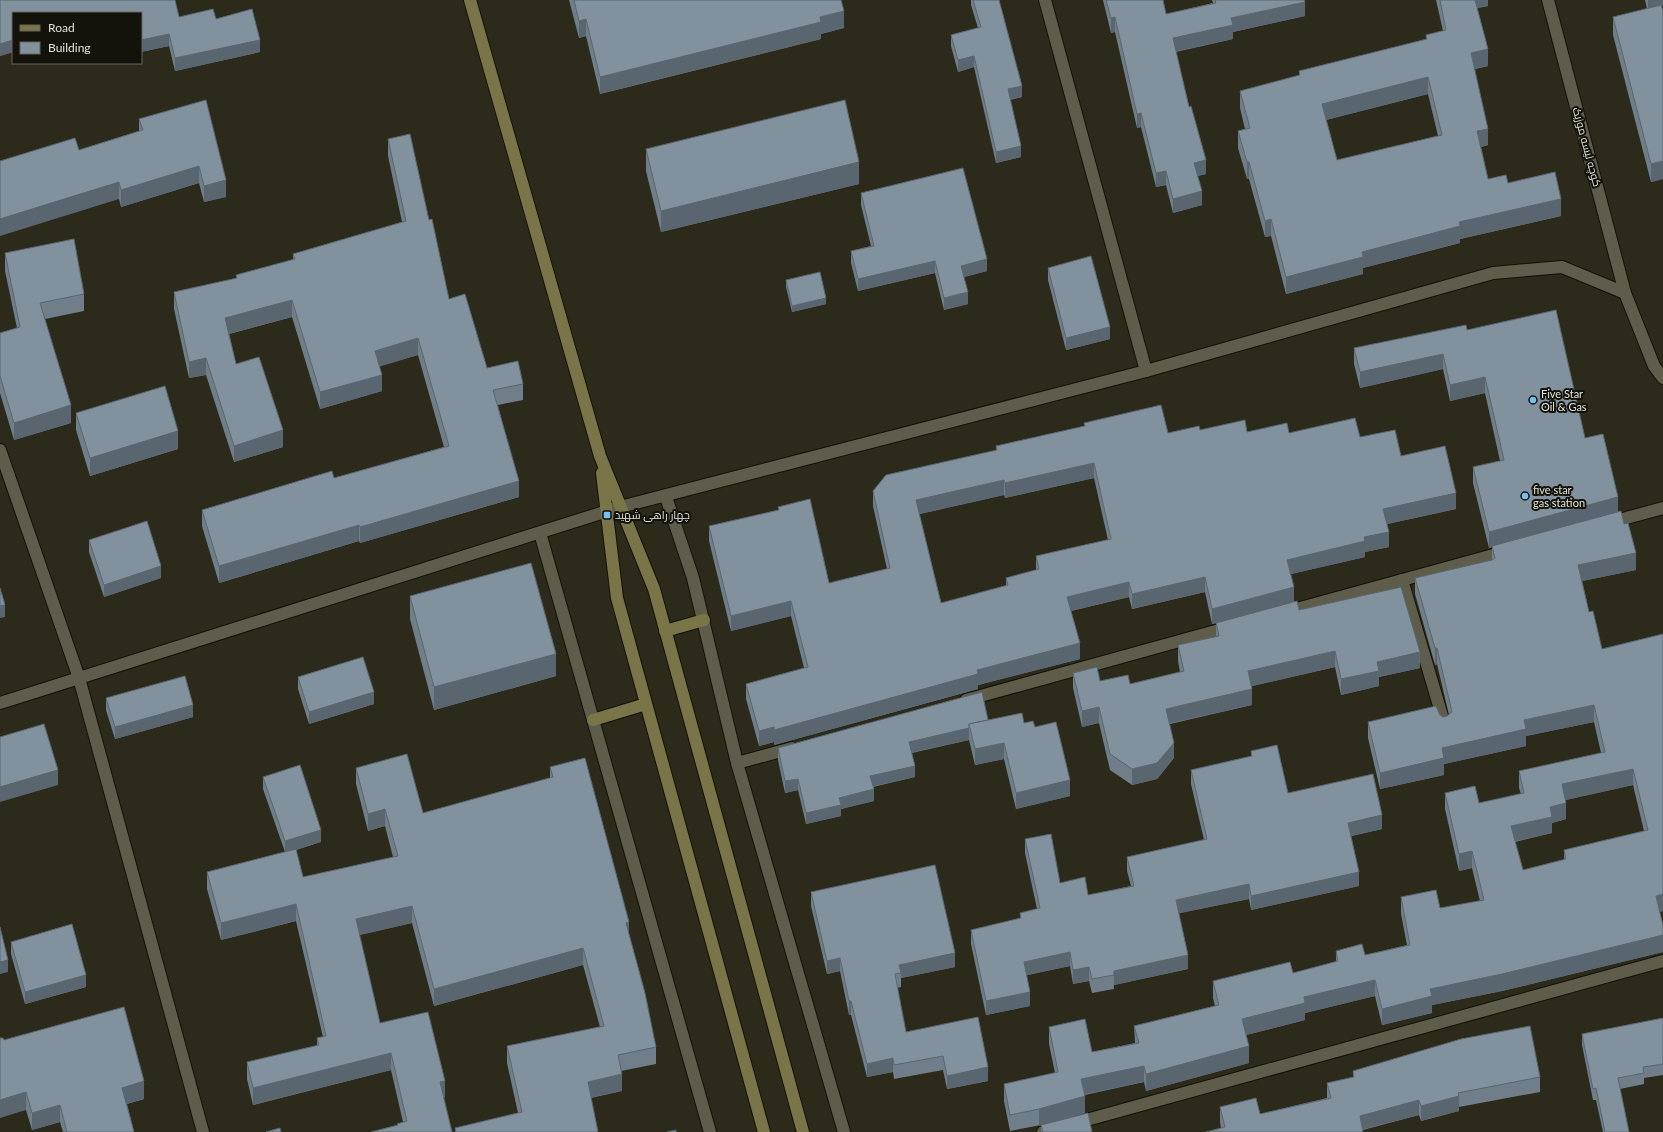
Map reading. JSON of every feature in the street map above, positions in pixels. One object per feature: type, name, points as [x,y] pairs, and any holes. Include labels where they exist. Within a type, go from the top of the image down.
[{"type":"main road","points":[[470,0],[600,456],[654,589],[803,1132]]},
{"type":"main road","points":[[600,456],[617,598],[764,1132]]},
{"type":"main road","points":[[666,632],[704,620]]},
{"type":"main road","points":[[593,720],[646,704]]},
{"type":"street","points":[[1045,0],[1146,371]]},
{"type":"street","name":"کوچه لیسه موزیک","points":[[1548,0],[1625,293],[1654,366],[1663,378]]},
{"type":"street","points":[[0,703],[620,507],[666,497],[1146,371],[1493,273],[1562,267],[1625,293]]},
{"type":"street","points":[[0,450],[79,678],[204,1132]]},
{"type":"street","points":[[666,497],[693,578],[737,763],[844,1132]]},
{"type":"street","points":[[1594,527],[1663,508]]},
{"type":"street","points":[[540,533],[710,1132]]},
{"type":"street","points":[[1272,615],[1517,548]]},
{"type":"street","points":[[1402,580],[1445,726]]},
{"type":"street","points":[[951,704],[1242,624]]},
{"type":"street","points":[[737,763],[806,744]]},
{"type":"street","points":[[1043,1132],[1663,961]]},
{"type":"building","points":[[0,0],[175,0],[179,17],[213,9],[216,19],[252,9],[260,40],[175,58],[169,34],[142,40],[142,12],[12,12],[12,40],[0,44]]},
{"type":"building","points":[[574,0],[841,0],[844,11],[820,17],[821,22],[600,77],[586,19],[579,21]]},
{"type":"building","points":[[973,0],[999,0],[1022,86],[1008,89],[1021,146],[996,152],[974,56],[958,60],[951,35],[981,27]]},
{"type":"building","points":[[1106,0],[1163,0],[1166,14],[1216,3],[1215,0],[1304,0],[1305,2],[1231,18],[1233,25],[1173,38],[1189,107],[1191,106],[1206,160],[1194,163],[1202,191],[1173,199],[1166,171],[1156,173],[1141,113],[1137,114],[1115,17],[1111,18]]},
{"type":"building","points":[[1440,0],[1475,0],[1488,49],[1471,53],[1488,129],[1477,131],[1488,179],[1506,175],[1508,183],[1555,172],[1561,199],[1459,222],[1460,226],[1362,252],[1363,257],[1286,277],[1271,219],[1265,221],[1249,162],[1247,162],[1238,131],[1250,128],[1240,91],[1300,75],[1299,71],[1427,39],[1426,35],[1446,30]],"holes":[[[1428,77],[1442,135],[1337,160],[1322,104]]]},
{"type":"building","points":[[1661,5],[1663,11],[1663,161],[1651,164],[1613,17]]},
{"type":"building","points":[[206,100],[226,180],[204,186],[199,166],[121,190],[119,182],[0,219],[0,161],[75,138],[79,150],[143,130],[139,119]]},
{"type":"building","points":[[845,100],[859,162],[661,211],[646,149]]},
{"type":"building","points":[[410,134],[429,220],[432,219],[449,299],[465,294],[487,368],[518,361],[523,384],[493,390],[519,481],[360,527],[359,525],[219,566],[202,510],[332,471],[334,478],[449,446],[418,338],[375,351],[382,375],[320,392],[292,300],[225,318],[236,364],[259,357],[283,430],[234,446],[206,358],[189,362],[174,292],[237,278],[236,275],[295,259],[293,254],[406,221],[388,139]]},
{"type":"building","points":[[963,168],[987,259],[961,266],[968,292],[944,298],[935,261],[858,279],[851,251],[874,246],[861,193]]},
{"type":"building","points":[[74,239],[84,294],[40,303],[71,405],[14,423],[0,376],[0,333],[20,327],[5,253]]},
{"type":"building","points":[[1091,256],[1110,327],[1066,338],[1048,268]]},
{"type":"building","points":[[820,272],[826,298],[792,306],[786,280]]},
{"type":"building","points":[[1556,310],[1585,438],[1603,434],[1618,497],[1489,532],[1473,467],[1504,460],[1485,377],[1450,385],[1443,354],[1360,372],[1354,348],[1466,325],[1467,330]]},
{"type":"building","points":[[165,386],[178,431],[90,458],[76,413]]},
{"type":"building","points":[[1161,405],[1168,433],[1199,426],[1200,430],[1245,420],[1247,432],[1287,423],[1289,433],[1355,418],[1360,437],[1395,430],[1401,456],[1445,446],[1456,493],[1383,509],[1389,532],[1364,537],[1365,541],[1287,560],[1294,587],[1212,609],[1205,577],[1132,594],[1129,582],[1067,597],[1080,643],[977,670],[978,674],[774,730],[774,727],[759,731],[746,684],[808,667],[791,601],[731,616],[709,526],[779,510],[778,507],[810,499],[829,583],[890,568],[873,491],[886,475],[997,450],[996,446],[1085,426],[1084,423]],"holes":[[[1094,463],[1111,539],[1036,556],[1039,569],[1006,578],[1008,585],[941,603],[916,500],[1004,480],[1005,483]]]},
{"type":"building","points":[[1621,511],[1624,524],[1628,523],[1636,553],[1578,565],[1589,612],[1593,611],[1602,649],[1663,634],[1663,894],[1656,896],[1663,926],[1663,935],[1502,974],[1430,989],[1432,996],[1382,1009],[1375,980],[1304,997],[1305,1003],[1242,1019],[1249,1046],[1146,1074],[1144,1066],[1081,1079],[1085,1096],[1039,1109],[1010,1115],[1004,1084],[1058,1072],[1049,1027],[1085,1019],[1092,1052],[1139,1043],[1134,1026],[1219,1005],[1213,981],[1290,962],[1293,973],[1338,961],[1336,951],[1362,944],[1365,955],[1410,945],[1401,897],[1436,890],[1440,908],[1484,900],[1472,851],[1459,854],[1445,793],[1475,786],[1479,803],[1524,793],[1519,771],[1605,752],[1594,705],[1524,720],[1526,729],[1442,748],[1444,758],[1380,773],[1368,722],[1436,706],[1440,715],[1443,717],[1452,712],[1437,648],[1435,648],[1415,578],[1492,560],[1495,558],[1492,546]],"holes":[[[1633,769],[1648,830],[1564,850],[1566,859],[1523,870],[1511,826],[1552,817],[1550,807],[1566,803],[1562,784]]]},
{"type":"building","points":[[147,521],[161,566],[104,585],[89,540]]},
{"type":"building","points":[[531,563],[556,654],[434,687],[410,596]]},
{"type":"building","points":[[1401,587],[1420,652],[1377,662],[1379,671],[1341,679],[1335,651],[1248,671],[1252,689],[1166,709],[1174,743],[1157,763],[1132,769],[1110,754],[1099,707],[1082,711],[1073,673],[1097,667],[1100,681],[1128,675],[1130,684],[1184,671],[1178,645],[1219,636],[1216,623],[1297,601],[1299,610]]},
{"type":"building","points":[[0,588],[5,605],[0,606]]},
{"type":"building","points":[[363,657],[374,692],[309,712],[298,677]]},
{"type":"building","points":[[185,676],[193,705],[115,727],[106,698]]},
{"type":"building","points":[[982,692],[988,720],[969,724],[969,728],[909,742],[915,766],[870,776],[874,789],[839,798],[841,805],[806,813],[798,779],[785,781],[778,748]]},
{"type":"building","points":[[1022,713],[1024,723],[1033,721],[1035,727],[1056,722],[1070,780],[1016,793],[1004,743],[975,749],[969,724]]},
{"type":"building","points":[[44,724],[58,770],[0,787],[0,737]]},
{"type":"building","points":[[1277,745],[1288,793],[1373,774],[1382,815],[1348,823],[1359,872],[1251,896],[1249,884],[1176,900],[1188,955],[1114,971],[1114,975],[1092,979],[1089,967],[1073,970],[1070,952],[1024,962],[1030,992],[986,1001],[971,930],[1021,918],[1020,913],[1040,908],[1025,839],[1051,834],[1060,883],[1085,877],[1088,895],[1134,886],[1127,857],[1207,839],[1191,770],[1252,756],[1251,751]]},
{"type":"building","points":[[407,754],[423,813],[553,777],[550,767],[585,758],[629,922],[626,923],[645,993],[656,1047],[618,1055],[622,1074],[588,1082],[598,1132],[456,1132],[455,1128],[522,1112],[507,1046],[604,1026],[583,948],[434,989],[412,906],[356,919],[380,1023],[428,1012],[445,1081],[440,1082],[452,1132],[371,1132],[407,1121],[391,1053],[253,1088],[247,1062],[319,1045],[317,1038],[326,1036],[296,904],[221,923],[207,872],[296,849],[303,877],[398,856],[385,809],[368,814],[356,768]]},
{"type":"building","points":[[300,765],[321,830],[285,841],[263,777]]},
{"type":"building","points":[[935,865],[955,953],[899,965],[901,973],[895,974],[906,1032],[978,1017],[988,1067],[947,1076],[943,1056],[894,1065],[893,1058],[867,1064],[851,1001],[849,1001],[840,958],[827,961],[811,892]]},
{"type":"building","points":[[72,924],[86,975],[25,992],[11,942]]},
{"type":"building","points":[[0,927],[8,960],[0,962]]},
{"type":"building","points":[[124,1007],[144,1081],[122,1088],[134,1132],[67,1132],[60,1105],[32,1113],[26,1092],[0,1100],[0,1038],[3,1038],[4,1040]]},
{"type":"building","points":[[1663,1018],[1663,1064],[1643,1067],[1644,1073],[1618,1078],[1629,1132],[1605,1132],[1596,1088],[1593,1089],[1582,1034]]},
{"type":"building","points":[[1530,1026],[1540,1077],[1458,1093],[1459,1096],[1421,1106],[1419,1100],[1360,1116],[1363,1132],[1206,1132],[1225,1127],[1220,1107],[1256,1098],[1260,1114],[1331,1098],[1327,1083],[1354,1077],[1353,1071],[1461,1039]]},
{"type":"building","points":[[1088,1113],[1092,1132],[1043,1132],[1041,1125]]},
{"type":"building","points":[[280,1128],[281,1132],[266,1132]]},
{"type":"place","name":"Five Star Oil & Gas","points":[[1533,400]]},
{"type":"place","name":"five star gas station","points":[[1525,496]]},
{"type":"place","name":"چهار راهی شهید","points":[[607,515]]}]
